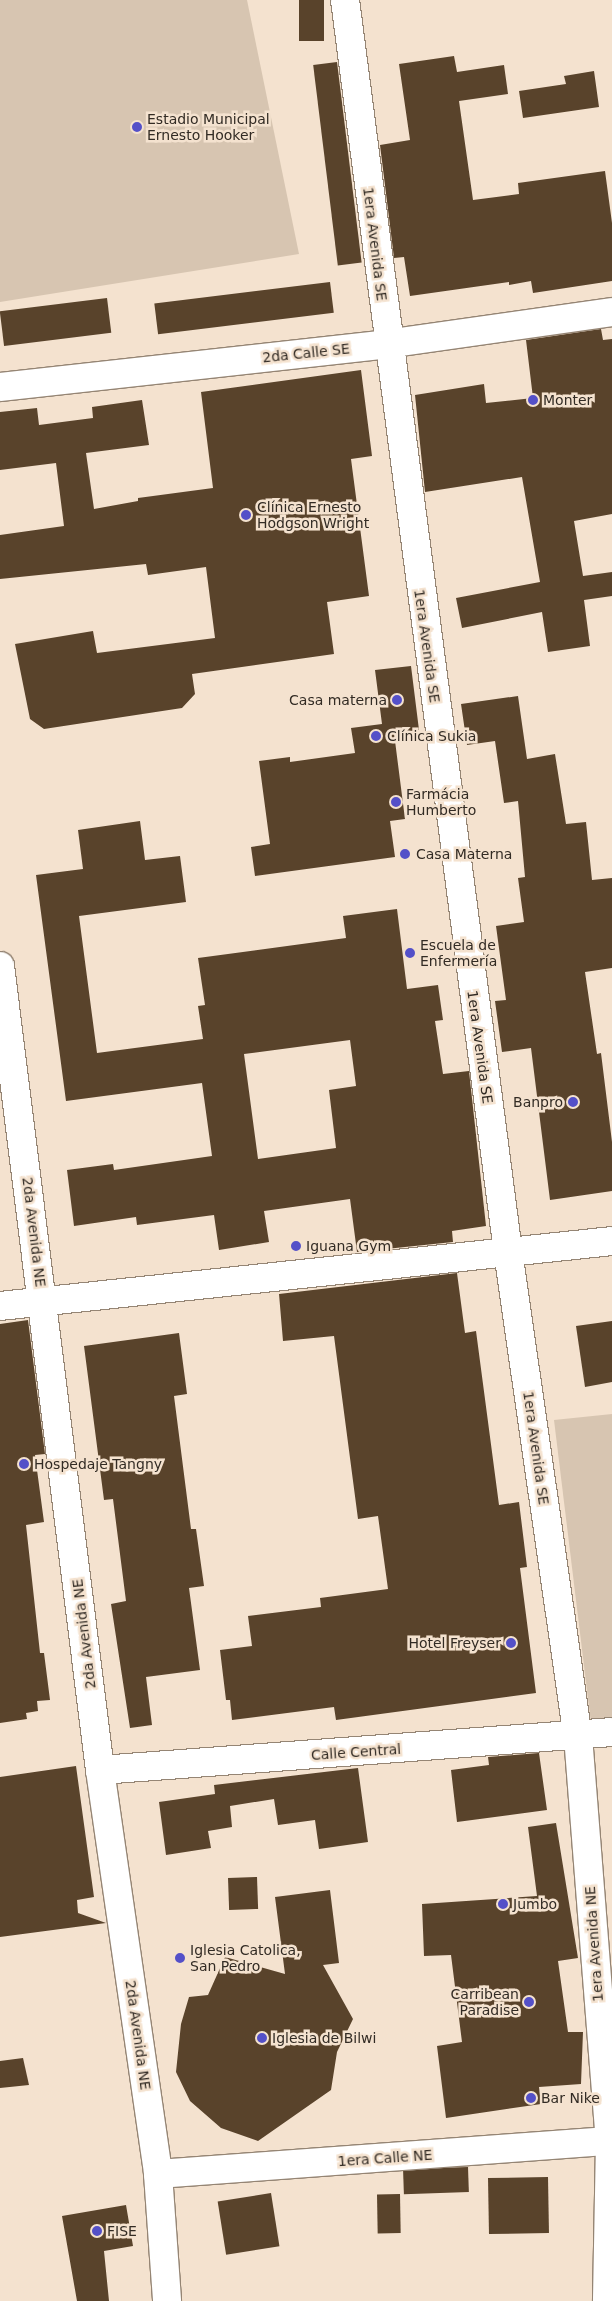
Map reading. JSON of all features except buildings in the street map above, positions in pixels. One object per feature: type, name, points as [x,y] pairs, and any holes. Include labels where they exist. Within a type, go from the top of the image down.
[{"type":"street","name":"1era Avenida SE","points":[[345,0],[387,344],[508,1252],[578,1736]]},
{"type":"street","name":"2da Calle SE","points":[[0,387],[387,344],[612,312]]},
{"type":"street","name":"2da Avenida NE","points":[[0,966],[100,1770],[158,2174],[167,2301]]},
{"type":"street","points":[[0,1306],[612,1241]]},
{"type":"street","name":"Calle Central","points":[[100,1770],[612,1732]]},
{"type":"street","name":"1era Avenida NE","points":[[578,1736],[611,2142],[607,2301]]},
{"type":"street","name":"1era Calle NE","points":[[158,2174],[611,2142]]},
{"type":"shaded area","name":"Estadio Municipal Ernesto Hooker","points":[[0,0],[247,0],[299,254],[0,302]]},
{"type":"shaded area","points":[[612,1414],[612,1719],[591,1723],[554,1420]]},
{"type":"place","name":"Estadio Municipal Ernesto Hooker","points":[[137,127]]},
{"type":"place","name":"Monter","points":[[533,400]]},
{"type":"place","name":"Clínica Ernesto Hodgson Wright","points":[[246,515]]},
{"type":"place","name":"Casa materna","points":[[397,700]]},
{"type":"place","name":"Clínica Sukia","points":[[376,736]]},
{"type":"place","name":"Farmácia Humberto","points":[[396,802]]},
{"type":"place","name":"Casa Materna","points":[[405,854]]},
{"type":"place","name":"Escuela de Enfermería","points":[[410,953]]},
{"type":"place","name":"Banpro","points":[[573,1102]]},
{"type":"place","name":"Iguana Gym","points":[[296,1246]]},
{"type":"place","name":"Hospedaje Tangny","points":[[24,1464]]},
{"type":"place","name":"Hotel Freyser","points":[[511,1643]]},
{"type":"place","name":"Jumbo","points":[[503,1904]]},
{"type":"place","name":"Iglesia Catolica, San Pedro","points":[[180,1958]]},
{"type":"place","name":"Carribean Paradise","points":[[529,2002]]},
{"type":"place","name":"Iglesia de Bilwi","points":[[262,2038]]},
{"type":"place","name":"Bar Nike","points":[[531,2098]]},
{"type":"place","name":"FISE","points":[[97,2231]]}]
